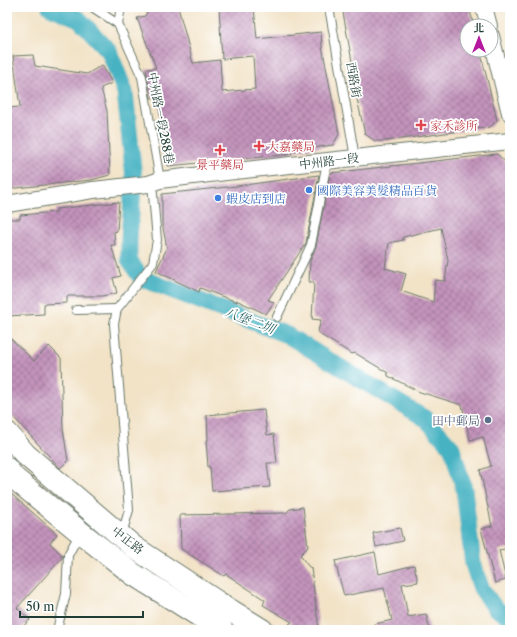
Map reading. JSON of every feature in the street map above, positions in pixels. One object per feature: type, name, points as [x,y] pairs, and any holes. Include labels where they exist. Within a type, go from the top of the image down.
[{"type":"main road","name":"中正路","points":[[7,433],[25,454],[136,548],[262,630]]},
{"type":"main road","name":"中正路","points":[[7,469],[14,478],[133,574],[222,630]]},
{"type":"street","points":[[484,7],[486,18]]},
{"type":"street","points":[[496,58],[510,112]]},
{"type":"street","name":"中州路一段","points":[[7,204],[154,182],[510,141]]},
{"type":"lane","points":[[92,7],[118,24],[121,7]]},
{"type":"lane","name":"西路街","points":[[329,7],[355,158]]},
{"type":"lane","name":"中州路一段288巷","points":[[117,309],[153,263],[157,240],[154,182],[142,77],[118,24]]},
{"type":"lane","points":[[277,317],[311,245],[327,162]]},
{"type":"lane","points":[[76,310],[117,309],[114,324],[129,510],[122,537]]},
{"type":"lane","points":[[57,630],[66,594],[68,555],[80,532]]},
{"type":"building","points":[[150,7],[178,7],[193,63],[220,60],[222,92],[255,89],[253,56],[222,59],[219,7],[254,7],[257,39],[321,32],[322,46],[339,134],[333,145],[292,151],[292,154],[168,166],[158,97],[151,98],[146,69],[156,68],[137,18],[145,16]]},
{"type":"building","points":[[342,7],[469,7],[472,18],[459,18],[459,58],[482,58],[497,120],[490,127],[386,141],[375,141],[365,134],[350,68],[353,67]]},
{"type":"building","points":[[33,55],[35,66],[87,74],[102,65],[112,83],[101,88],[107,111],[110,175],[91,180],[7,189],[7,108],[20,107],[13,56]]},
{"type":"building","points":[[497,154],[507,163],[510,173],[510,548],[499,550],[506,580],[495,583],[481,529],[492,526],[480,470],[491,466],[483,437],[470,440],[462,405],[420,392],[388,376],[388,373],[355,353],[352,354],[321,335],[318,331],[321,320],[312,319],[314,282],[309,282],[310,261],[316,246],[330,173]],"holes":[[[441,228],[448,260],[445,281],[435,280],[433,302],[401,291],[406,274],[385,268],[389,243],[403,240],[403,237]]]},
{"type":"building","points":[[319,175],[306,243],[268,300],[274,302],[266,314],[236,300],[237,302],[200,288],[199,292],[156,271],[167,248],[162,223],[162,194]]},
{"type":"building","points":[[119,202],[117,231],[114,232],[115,245],[111,245],[121,276],[113,278],[117,293],[102,296],[67,296],[67,303],[44,304],[44,314],[7,316],[7,219],[20,219],[20,215],[56,212],[56,209]]},
{"type":"building","points":[[7,335],[34,361],[49,346],[61,358],[63,429],[68,461],[60,468],[7,410]]},
{"type":"building","points":[[264,410],[267,435],[274,434],[277,463],[267,463],[270,487],[212,491],[206,440],[208,440],[207,415]]},
{"type":"building","points":[[7,490],[57,534],[50,543],[62,555],[62,558],[17,608],[30,620],[19,630],[7,630]]},
{"type":"building","points":[[303,507],[308,547],[300,555],[311,568],[319,630],[298,630],[289,624],[292,622],[263,605],[265,600],[226,574],[224,576],[181,549],[180,515],[286,513],[290,509]]},
{"type":"building","points":[[400,528],[403,541],[376,547],[373,533]]},
{"type":"building","points":[[375,552],[379,574],[414,565],[418,582],[402,584],[408,617],[426,614],[430,630],[375,630],[375,624],[392,620],[384,588],[344,596],[335,561]]},
{"type":"waterway","name":"八堡二圳","points":[[50,7],[79,19],[109,51],[125,92],[134,178],[129,238],[129,260],[141,278],[287,335],[426,419],[452,448],[464,489],[473,564],[481,588],[495,608],[510,618]]},
{"type":"place","name":"家禾診所","points":[[421,125]]},
{"type":"place","name":"大嘉藥局","points":[[259,146]]},
{"type":"place","name":"景平藥局","points":[[220,150]]},
{"type":"place","name":"國際美容美髮精品百貨","points":[[309,190]]},
{"type":"place","name":"蝦皮店到店","points":[[218,198]]},
{"type":"place","name":"田中郵局","points":[[488,420]]}]
